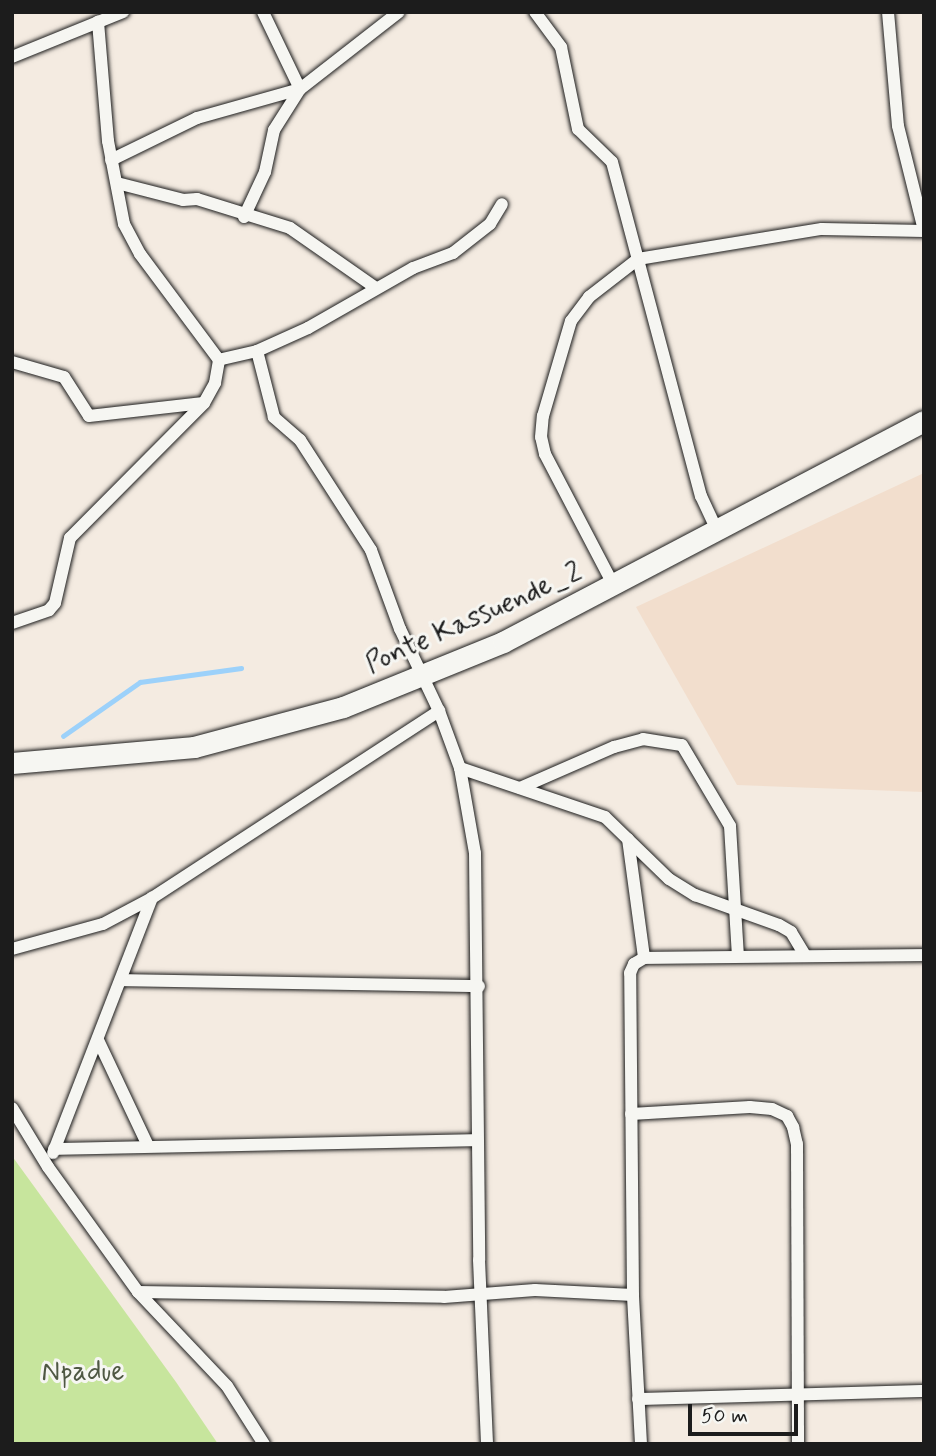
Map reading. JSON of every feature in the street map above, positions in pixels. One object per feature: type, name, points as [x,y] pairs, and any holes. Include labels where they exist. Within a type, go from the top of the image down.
[{"type":"highway","name":"Ponte Kassuende_2","points":[[12,763],[194,747],[272,729],[425,676],[614,586],[924,421]]},
{"type":"street","points":[[12,57],[122,12]]},
{"type":"street","points":[[263,12],[300,89]]},
{"type":"street","points":[[535,12],[561,47],[578,129],[612,162],[701,496],[717,531]]},
{"type":"street","points":[[614,586],[545,454],[542,426],[571,321],[589,297],[638,259],[822,229],[924,230],[898,126],[888,12]]},
{"type":"street","points":[[244,217],[265,172],[274,130],[300,89],[396,14]]},
{"type":"street","points":[[12,623],[49,610],[55,603],[70,538],[204,403],[215,383],[219,360],[131,239],[111,160],[98,21]]},
{"type":"street","points":[[111,160],[197,118],[300,89]]},
{"type":"street","points":[[117,183],[183,200],[197,199],[244,217],[305,234],[376,288]]},
{"type":"street","points":[[219,360],[257,351],[308,328],[376,288],[453,253],[491,224],[502,204]]},
{"type":"street","points":[[257,351],[274,417],[300,440],[371,550],[400,629],[425,676],[460,768],[475,853],[479,986],[477,1140],[480,1295],[487,1444]]},
{"type":"street","points":[[12,362],[64,377],[89,416],[204,403]]},
{"type":"street","points":[[12,949],[93,927],[152,898],[439,711]]},
{"type":"street","points":[[520,788],[624,744],[643,740],[682,745],[730,825],[737,956]]},
{"type":"street","points":[[460,768],[605,817],[669,879],[791,932],[805,955]]},
{"type":"street","points":[[628,839],[644,958]]},
{"type":"street","points":[[48,1167],[152,898]]},
{"type":"street","points":[[641,1444],[633,1295],[630,973],[644,958],[924,955]]},
{"type":"street","points":[[121,980],[479,986]]},
{"type":"street","points":[[98,1040],[148,1146]]},
{"type":"street","points":[[631,1114],[750,1107],[772,1108],[788,1116],[797,1144],[798,1444]]},
{"type":"street","points":[[12,1108],[48,1167],[138,1292],[227,1386],[264,1444]]},
{"type":"street","points":[[54,1149],[477,1140]]},
{"type":"street","points":[[138,1292],[480,1295],[535,1290],[633,1295]]},
{"type":"street","points":[[638,1399],[924,1391]]},
{"type":"shaded area","points":[[924,473],[924,792],[737,785],[636,607]]},
{"type":"green space","name":"Npadue","points":[[12,1156],[176,1382],[218,1444],[12,1444]]},
{"type":"waterway","points":[[63,736],[140,682],[241,668]]}]
